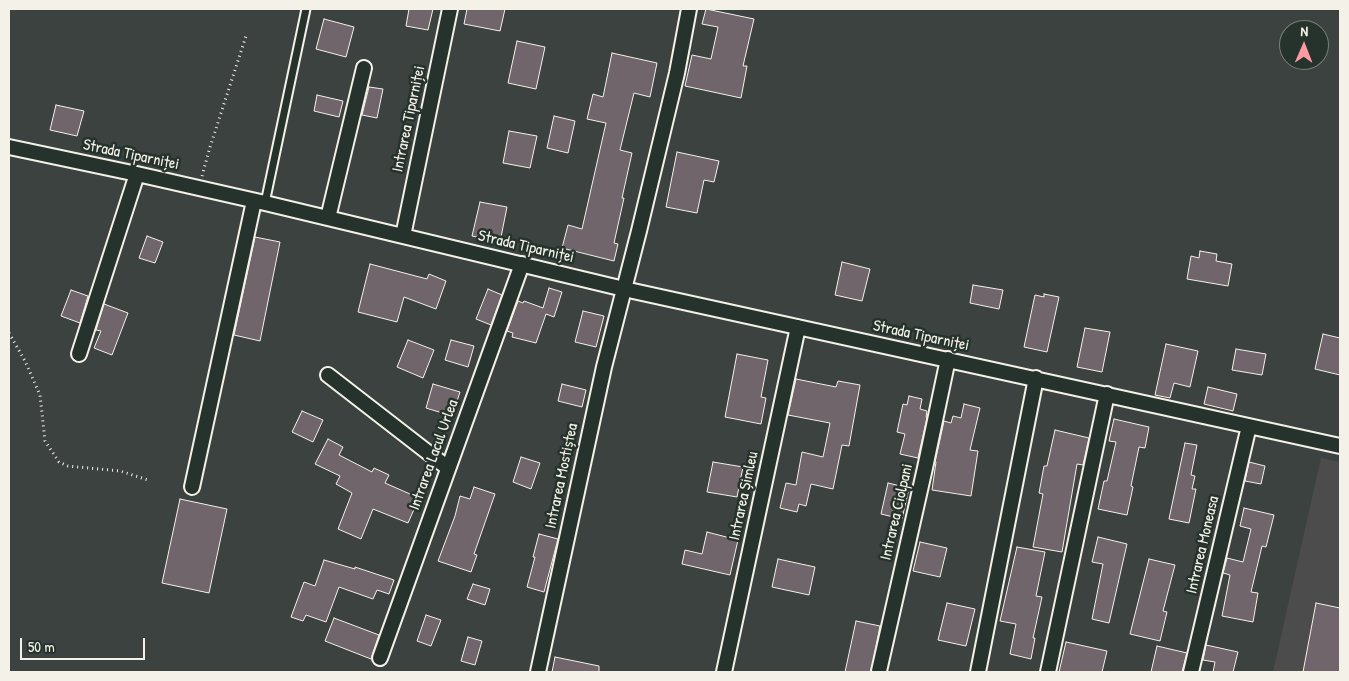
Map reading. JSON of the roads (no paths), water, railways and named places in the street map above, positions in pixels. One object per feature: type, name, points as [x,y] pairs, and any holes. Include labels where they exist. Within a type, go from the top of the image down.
[{"type":"street","name":"Intrarea Tiparniței","points":[[403,236],[450,9]]},
{"type":"street","name":"Intrarea Mostiștea","points":[[538,672],[604,367],[677,73],[690,9]]},
{"type":"street","points":[[328,218],[364,68]]},
{"type":"street","name":"Strada Tiparniței","points":[[9,147],[199,188],[624,289],[1340,446]]},
{"type":"street","points":[[79,354],[137,174]]},
{"type":"street","points":[[192,487],[259,202]]},
{"type":"street","name":"Intrarea Lacul Urlea","points":[[380,658],[522,264]]},
{"type":"street","name":"Intrarea Șimleu","points":[[724,672],[798,327]]},
{"type":"street","name":"Intrarea Ciolpani","points":[[879,671],[948,359]]},
{"type":"street","points":[[328,375],[448,468]]},
{"type":"street","points":[[978,672],[1036,378]]},
{"type":"street","points":[[1048,672],[1106,394]]},
{"type":"street","name":"Intrarea Moneasa","points":[[1191,672],[1249,426]]},
{"type":"lane","points":[[259,202],[306,9]]}]
